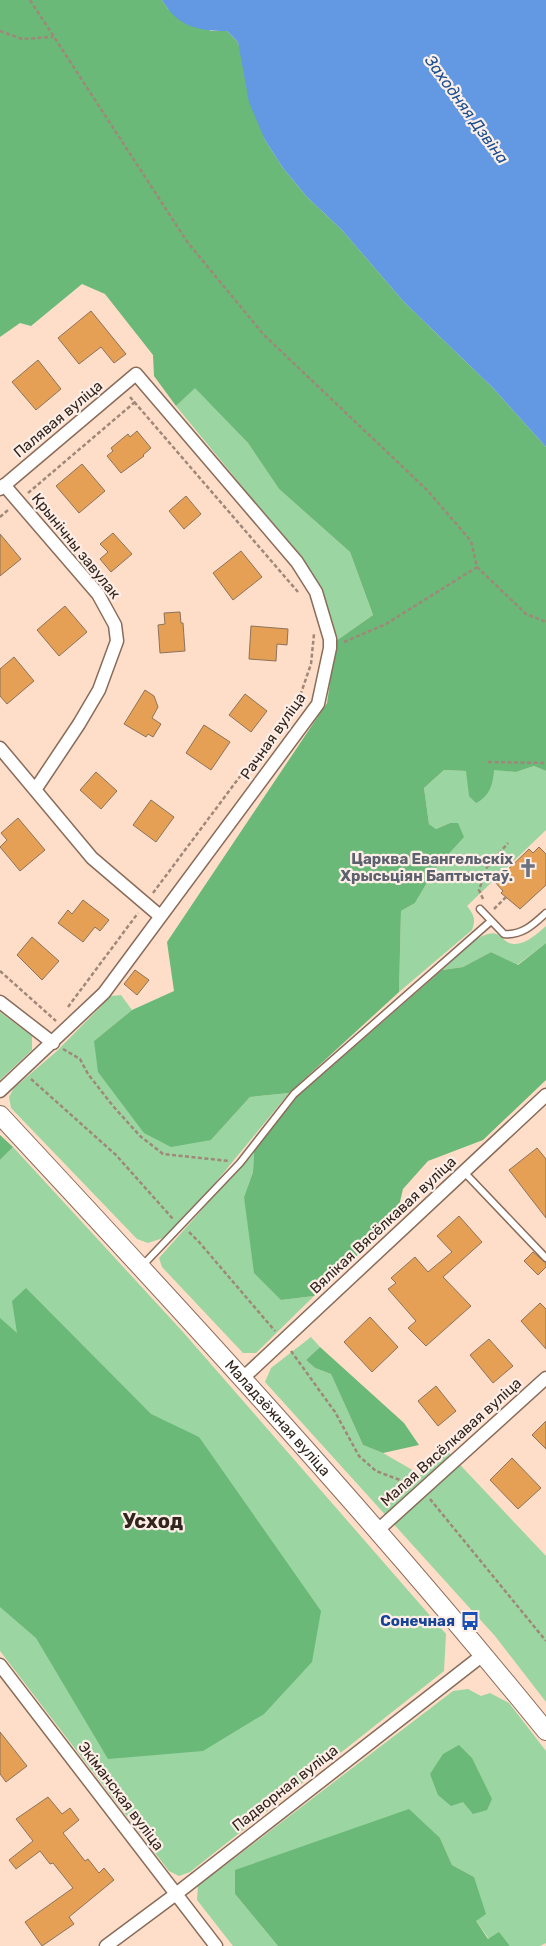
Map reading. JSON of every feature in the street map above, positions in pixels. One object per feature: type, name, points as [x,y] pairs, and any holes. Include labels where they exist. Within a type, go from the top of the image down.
[{"type":"main road","name":"Маладзёжная вуліца","points":[[0,1115],[141,1267],[378,1530],[484,1654],[546,1731]]},
{"type":"street","name":"Палявая вуліца","points":[[2,487],[136,374]]},
{"type":"street","name":"Рачная вуліца","points":[[0,1091],[104,994],[318,704],[330,648],[316,592],[297,562],[136,374]]},
{"type":"street","name":"Крынічны завулак","points":[[2,487],[18,501],[98,594],[116,625],[117,641],[99,690],[36,790]]},
{"type":"street","points":[[0,748],[92,858],[160,916]]},
{"type":"street","points":[[0,1002],[53,1043]]},
{"type":"street","name":"Вялікая Вясёлкавая вуліца","points":[[242,1378],[546,1095]]},
{"type":"street","name":"Малая Вясёлкавая вуліца","points":[[378,1530],[546,1378]]},
{"type":"street","name":"Падворная вуліца","points":[[106,1946],[176,1894],[484,1654]]},
{"type":"street","name":"Экіманская вуліца","points":[[0,1665],[216,1946]]},
{"type":"lane","points":[[480,909],[504,934],[512,935],[531,927],[546,913]]},
{"type":"lane","points":[[141,1267],[240,1163],[294,1094],[491,920]]},
{"type":"lane","points":[[464,1172],[546,1258]]},
{"type":"path","points":[[30,0],[188,243],[264,335],[427,490],[472,541],[477,567],[526,614],[546,622]]},
{"type":"path","points":[[0,31],[22,39],[53,37]]},
{"type":"path","points":[[121,386],[301,596]]},
{"type":"path","points":[[0,517],[135,402]]},
{"type":"path","points":[[330,648],[386,624],[477,567]]},
{"type":"path","points":[[152,894],[300,696],[311,664],[314,633]]},
{"type":"path","points":[[488,762],[546,762]]},
{"type":"path","points":[[498,914],[479,894],[479,890],[488,867],[508,843]]},
{"type":"path","points":[[493,910],[506,897]]},
{"type":"path","points":[[63,1013],[140,910]]},
{"type":"path","points":[[0,971],[67,1030]]},
{"type":"path","points":[[53,1043],[80,1060],[88,1074],[113,1106],[140,1136],[163,1154],[240,1163]]},
{"type":"path","points":[[18,1075],[26,1075],[116,1155],[171,1218],[199,1242],[283,1340],[335,1412],[359,1456],[376,1471],[422,1489],[546,1641]]},
{"type":"green space","points":[[0,0],[162,0],[168,9],[211,31],[227,31],[238,42],[265,140],[283,168],[307,197],[342,230],[404,302],[493,388],[546,447],[546,771],[534,766],[516,772],[494,770],[493,780],[488,793],[476,803],[469,796],[466,771],[444,770],[424,788],[429,824],[436,829],[450,823],[458,823],[464,837],[435,869],[415,903],[401,911],[399,992],[289,1093],[250,1097],[211,1140],[171,1147],[144,1133],[98,1072],[94,1041],[132,1010],[174,991],[167,942],[327,703],[336,641],[373,615],[350,552],[279,489],[248,443],[195,388],[176,406],[154,376],[153,355],[105,294],[82,284],[31,326],[20,323],[0,337]]},
{"type":"green space","points":[[195,387],[248,443],[279,489],[350,552],[373,615],[336,641],[302,559],[176,406]]},
{"type":"green space","points":[[534,766],[546,771],[546,830],[467,906],[474,917],[472,930],[399,992],[401,911],[415,903],[435,869],[463,837],[450,823],[436,829],[429,824],[424,788],[444,770],[467,771],[469,795],[494,769],[516,772]]},
{"type":"green space","points":[[546,926],[546,943],[517,965],[491,952],[463,967],[442,970],[470,944],[482,936],[492,933],[509,943],[519,944]]},
{"type":"green space","points":[[546,943],[546,1080],[483,1140],[428,1161],[403,1189],[396,1219],[314,1296],[281,1300],[254,1273],[244,1197],[253,1172],[254,1151],[297,1097],[442,970],[463,967],[491,952],[518,965]]},
{"type":"green space","points":[[121,995],[132,1010],[94,1041],[211,1140],[250,1097],[289,1093],[202,1199],[163,1238],[148,1243],[137,1239],[11,1108],[9,1097],[14,1088],[57,1051],[111,996]]},
{"type":"green space","points":[[0,1012],[32,1036],[32,1050],[0,1080]]},
{"type":"green space","points":[[0,1135],[13,1147],[0,1160]]},
{"type":"green space","points":[[13,1147],[183,1332],[446,1634],[444,1671],[190,1872],[179,1876],[169,1871],[0,1651],[0,1160]]},
{"type":"green space","points":[[254,1151],[253,1172],[244,1197],[281,1300],[314,1296],[256,1353],[243,1353],[162,1267],[159,1258]]},
{"type":"green space","points":[[26,1288],[151,1414],[199,1437],[321,1611],[312,1662],[264,1714],[203,1751],[108,1759],[36,1638],[0,1607],[0,1318],[17,1333],[12,1301]]},
{"type":"green space","points":[[311,1337],[320,1347],[306,1360],[315,1368],[331,1374],[363,1445],[383,1453],[421,1475],[447,1451],[546,1556],[546,1702],[495,1636],[265,1382],[271,1368]]},
{"type":"green space","points":[[320,1347],[404,1423],[419,1445],[383,1453],[363,1445],[331,1374],[315,1368],[306,1360]]},
{"type":"green space","points":[[468,1689],[481,1696],[490,1693],[509,1703],[546,1751],[546,1943],[540,1946],[510,1946],[499,1933],[489,1939],[476,1921],[474,1877],[452,1865],[440,1838],[235,1894],[278,1946],[233,1946],[197,1900],[198,1886],[453,1691]]},
{"type":"green space","points":[[459,1745],[472,1758],[492,1799],[487,1810],[473,1814],[463,1802],[451,1806],[438,1795],[430,1774],[443,1754]]},
{"type":"green space","points":[[409,1809],[440,1838],[452,1865],[474,1877],[486,1914],[476,1921],[488,1939],[499,1932],[510,1946],[278,1946],[235,1894],[235,1870]]},
{"type":"water","name":"Заходняя Дзвіна","points":[[162,0],[546,0],[546,447],[493,388],[404,302],[342,230],[307,197],[283,168],[265,140],[249,102],[238,42],[227,31],[207,30],[182,22],[168,9]]},
{"type":"building","points":[[91,311],[126,354],[114,363],[101,347],[79,364],[58,338]]},
{"type":"building","points":[[38,360],[61,389],[36,410],[12,382]]},
{"type":"building","points":[[137,431],[151,448],[144,456],[121,473],[107,456],[113,451],[111,448],[128,434],[130,437]]},
{"type":"building","points":[[82,464],[105,491],[79,513],[56,486]]},
{"type":"building","points":[[186,496],[201,514],[184,529],[169,511]]},
{"type":"building","points":[[113,533],[132,554],[111,572],[100,559],[108,552],[100,544]]},
{"type":"building","points":[[0,534],[21,559],[0,576]]},
{"type":"building","points":[[241,551],[262,577],[233,600],[213,573]]},
{"type":"building","points":[[65,606],[87,632],[59,656],[37,630]]},
{"type":"building","points":[[180,612],[181,623],[183,623],[185,651],[160,653],[158,625],[165,624],[164,613]]},
{"type":"building","points":[[251,626],[288,629],[287,645],[277,644],[276,661],[249,659]]},
{"type":"building","points":[[14,657],[34,681],[7,704],[0,696],[0,669]]},
{"type":"building","points":[[145,690],[154,696],[158,707],[152,718],[161,724],[153,737],[148,734],[146,737],[124,724]]},
{"type":"building","points":[[245,694],[267,711],[251,732],[229,715]]},
{"type":"building","points":[[204,725],[230,742],[211,770],[186,753]]},
{"type":"building","points":[[96,772],[117,791],[101,809],[80,790]]},
{"type":"building","points":[[151,800],[174,817],[156,842],[133,825]]},
{"type":"building","points":[[18,818],[45,850],[20,871],[0,847],[7,840],[1,833]]},
{"type":"building","name":"Царква Евангельскіх Хрысьціян Баптыстаў.","points":[[539,847],[546,854],[546,885],[520,909],[501,893],[503,891],[495,882],[529,849],[533,853]]},
{"type":"building","points":[[83,900],[109,920],[100,931],[95,927],[83,942],[58,923],[68,910],[72,914]]},
{"type":"building","points":[[32,937],[59,961],[42,980],[17,955]]},
{"type":"building","points":[[135,970],[149,980],[137,995],[124,984]]},
{"type":"building","points":[[537,1148],[546,1159],[546,1218],[509,1170]]},
{"type":"building","points":[[459,1216],[482,1242],[443,1277],[471,1306],[426,1346],[408,1328],[416,1321],[388,1289],[396,1283],[391,1278],[415,1257],[428,1272],[452,1252],[437,1236]]},
{"type":"building","points":[[533,1252],[546,1263],[546,1267],[538,1275],[524,1261]]},
{"type":"building","points":[[540,1303],[546,1309],[546,1349],[521,1321]]},
{"type":"building","points":[[370,1317],[398,1347],[372,1372],[344,1342]]},
{"type":"building","points":[[489,1339],[513,1366],[493,1383],[470,1355]]},
{"type":"building","points":[[436,1386],[456,1411],[438,1426],[418,1401]]},
{"type":"building","points":[[546,1421],[546,1449],[532,1435]]},
{"type":"building","points":[[512,1458],[541,1488],[518,1509],[490,1480]]},
{"type":"building","points":[[0,1732],[27,1766],[6,1782],[0,1774]]},
{"type":"building","points":[[48,1797],[62,1814],[70,1808],[79,1820],[63,1833],[85,1861],[88,1859],[99,1873],[104,1868],[114,1880],[69,1917],[74,1924],[42,1946],[25,1922],[73,1888],[53,1863],[50,1864],[40,1851],[16,1869],[9,1860],[33,1841],[16,1819]]},
{"type":"place","name":"Царква Евангельскіх Хрысьціян Баптыстаў.","points":[[528,868]]},
{"type":"place","name":"Сонечная","points":[[470,1621]]},
{"type":"district","name":"Усход","points":[[153,1521]]}]
